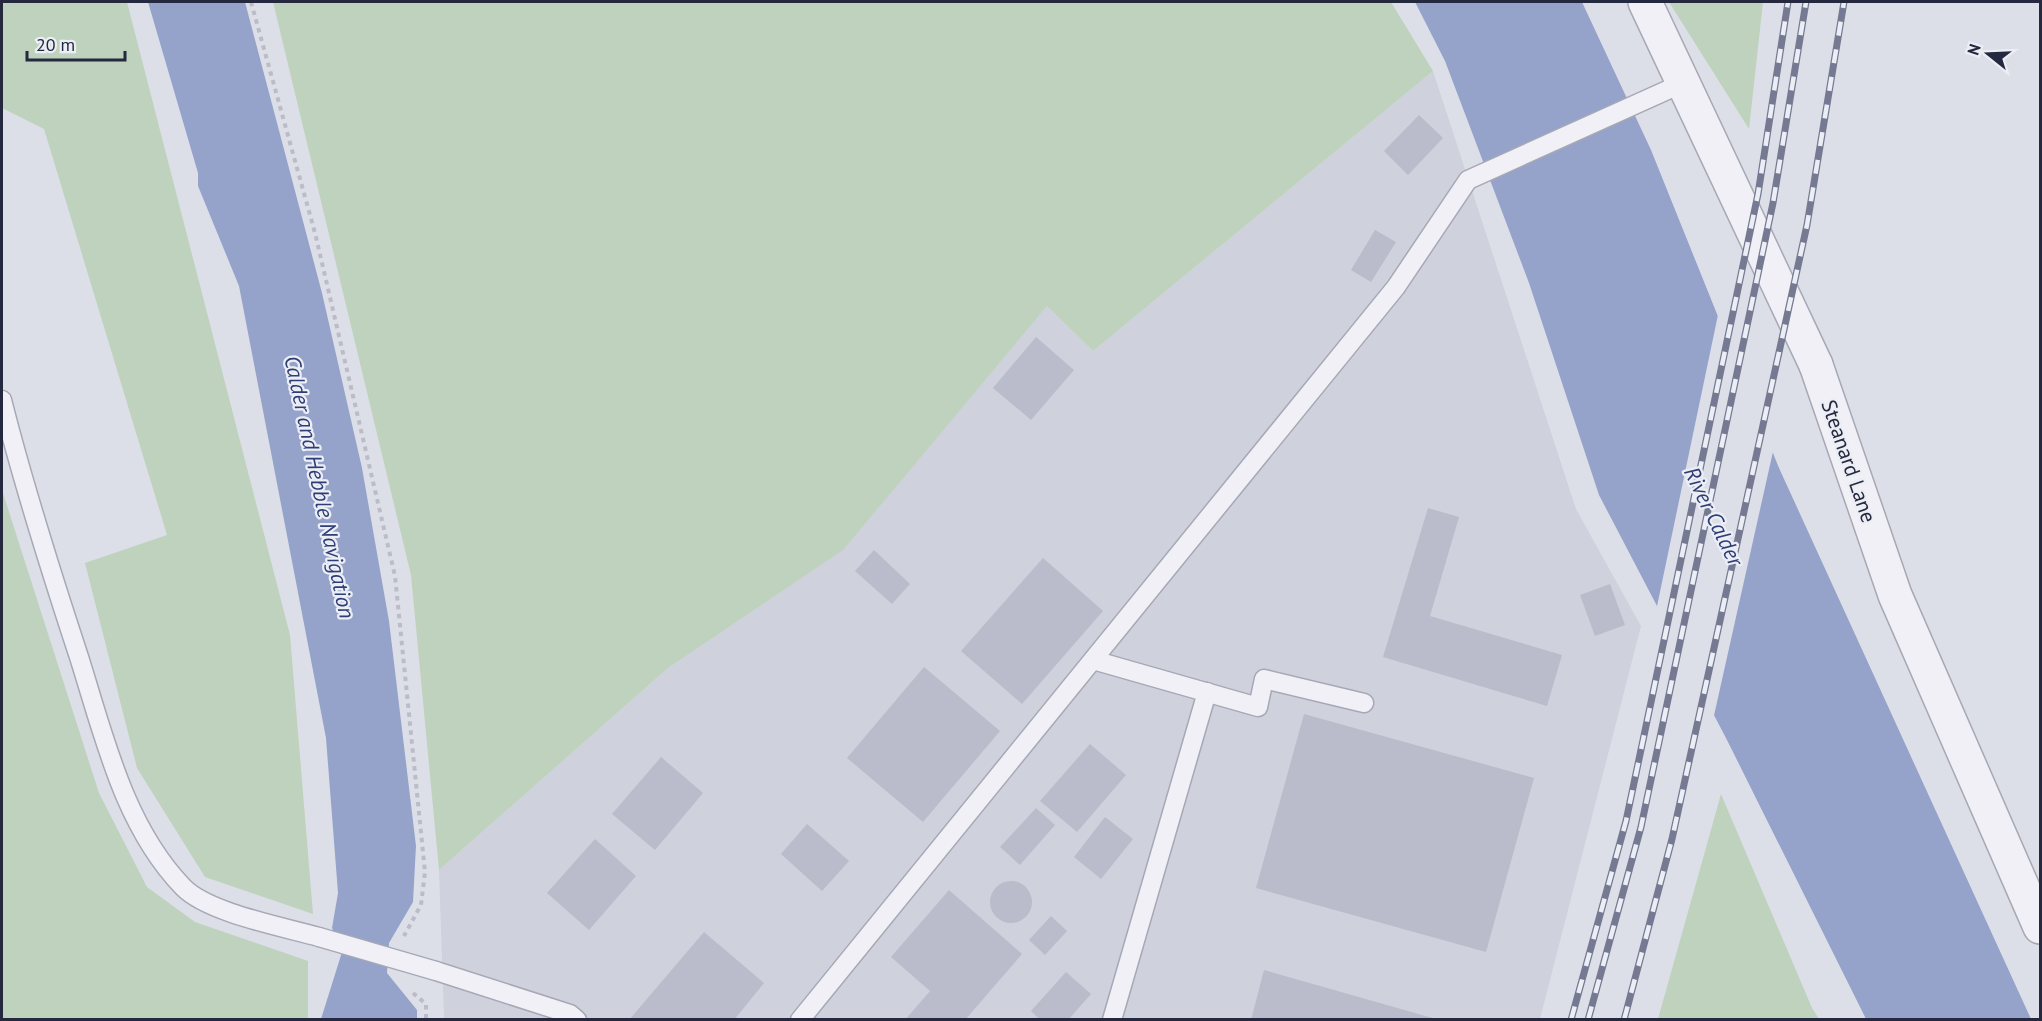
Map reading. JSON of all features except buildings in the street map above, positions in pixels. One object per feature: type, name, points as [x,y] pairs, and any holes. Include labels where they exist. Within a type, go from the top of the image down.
[{"type":"street","name":"Steanard Lane","points":[[1645,2],[1671,88],[1816,365],[1895,595],[2040,927]]},
{"type":"lane","points":[[800,1020],[1396,287],[1468,180],[1671,88]]},
{"type":"lane","points":[[2,400],[38,527],[116,774],[161,859],[185,889],[212,904],[252,919],[436,971],[570,1014],[577,1020]]},
{"type":"lane","points":[[1093,660],[1258,707],[1264,679],[1364,703]]},
{"type":"lane","points":[[1112,1020],[1207,692]]},
{"type":"path","points":[[251,2],[315,233],[395,576],[424,872],[421,905],[401,940]]},
{"type":"path","points":[[410,989],[426,1004],[426,1020]]},
{"type":"shaded area","points":[[1433,71],[1576,509],[1641,626],[1540,1019],[444,1019],[439,870],[668,668],[843,549],[1047,306],[1093,351]]},
{"type":"green space","points":[[2,2],[127,2],[290,635],[313,914],[205,877],[137,768],[85,563],[167,535],[44,129],[2,108]]},
{"type":"green space","points":[[273,2],[1391,2],[1433,71],[1093,351],[1047,306],[843,550],[668,668],[439,870],[411,575]]},
{"type":"green space","points":[[1669,2],[1763,2],[1749,129]]},
{"type":"green space","points":[[2,490],[99,793],[147,887],[195,922],[308,961],[308,1019],[2,1019]]},
{"type":"green space","points":[[1721,794],[1812,1008],[1819,1019],[1658,1019]]},
{"type":"water","name":"Calder and Hebble Navigation","points":[[148,2],[245,2],[322,293],[362,468],[389,621],[416,846],[413,902],[389,943],[387,973],[417,1010],[417,1019],[321,1019],[342,952],[332,928],[338,893],[326,738],[239,286],[198,186],[198,173]]},
{"type":"water","name":"River Calder","points":[[1415,2],[1582,2],[1651,150],[1779,468],[2031,1019],[1866,1019],[1727,740],[1599,495],[1529,283],[1445,61]]},
{"type":"pier","points":[[1719,310],[1774,447],[1713,720],[1656,611]]},
{"type":"railway","points":[[1571,1020],[1626,821],[1758,194],[1788,2]]},
{"type":"railway","points":[[1588,1020],[1641,827],[1773,203],[1806,2]]},
{"type":"railway","points":[[1624,1020],[1672,839],[1807,225],[1844,2]]}]
